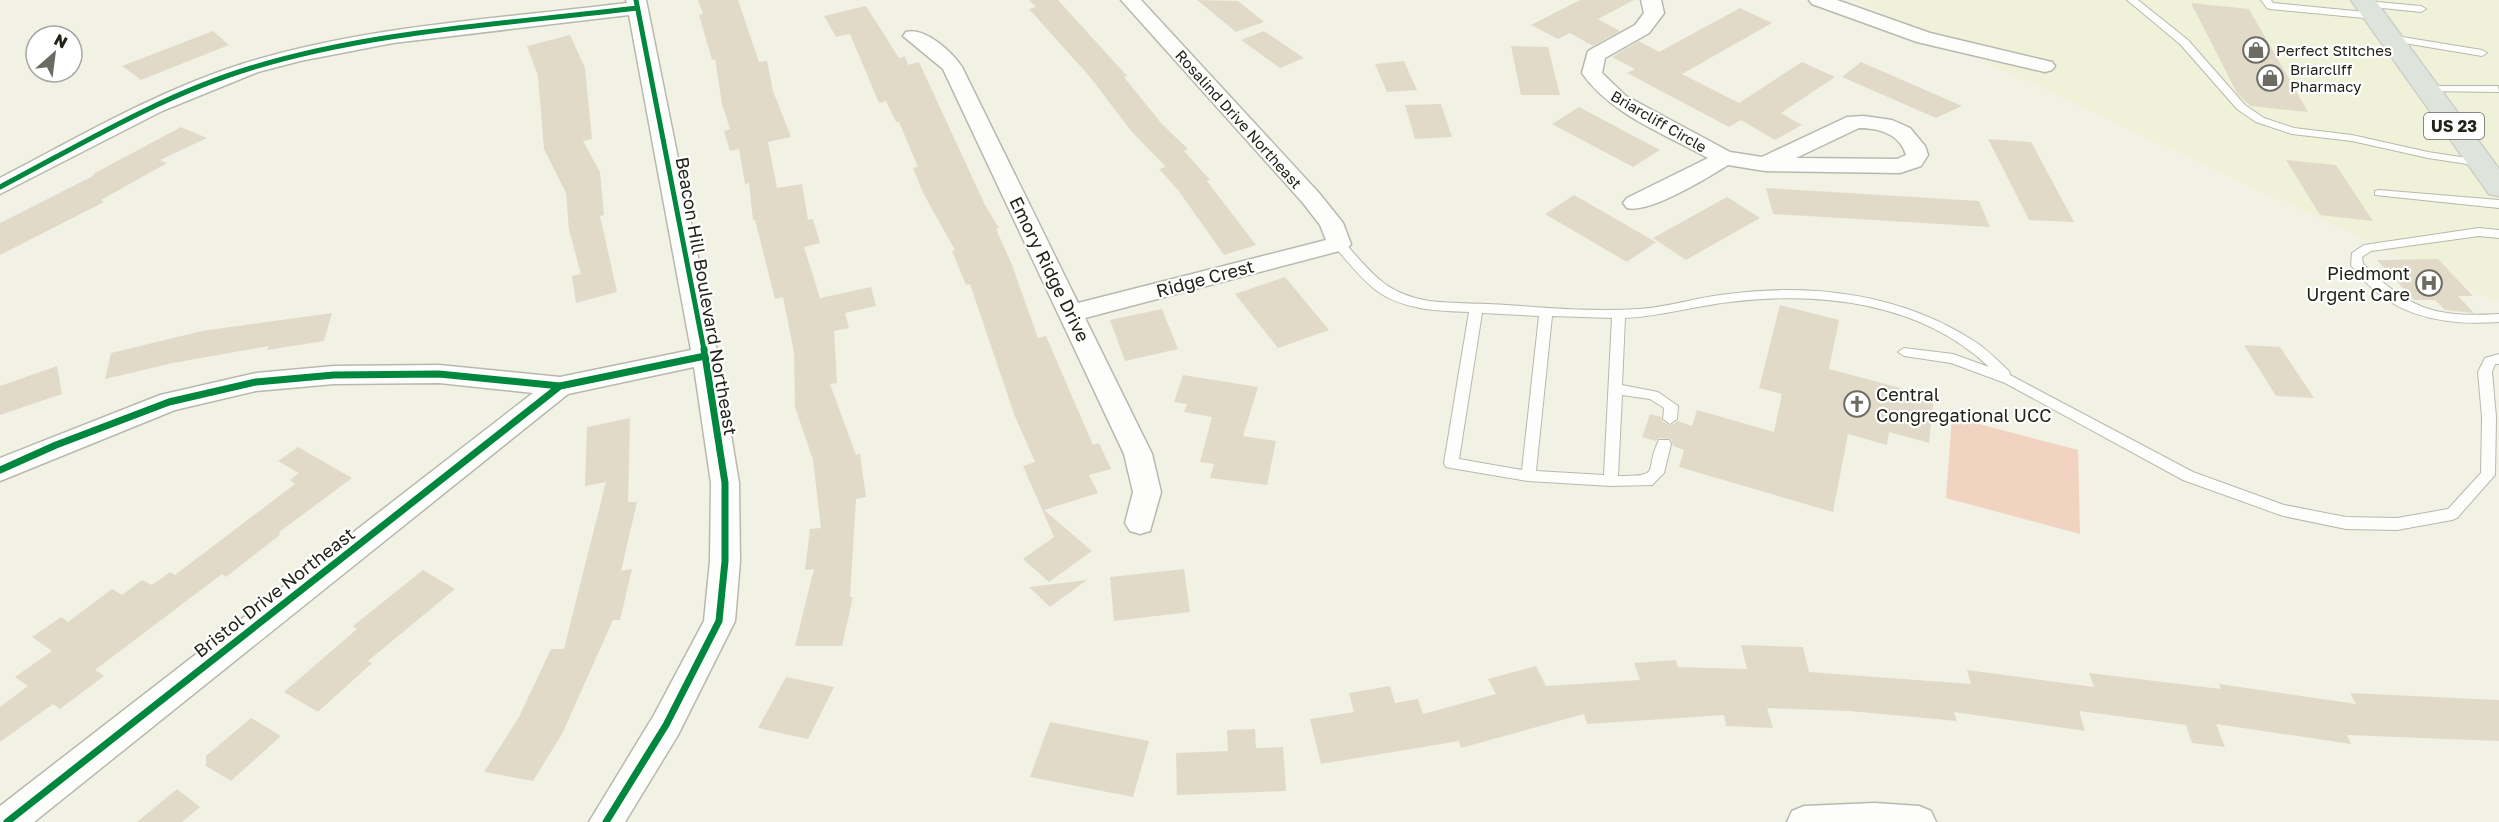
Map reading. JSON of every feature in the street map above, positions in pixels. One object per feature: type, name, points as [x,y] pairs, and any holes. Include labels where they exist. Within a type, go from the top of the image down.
[{"type":"main road","name":"US 23","points":[[2368,7],[2499,188]]},
{"type":"street","name":"Rosalind Drive Northeast","points":[[1131,0],[1311,198],[1331,224],[1339,244]]},
{"type":"street","name":"Briarcliff Circle","points":[[1652,0],[1654,13],[1642,29],[1595,55],[1592,73],[1602,86],[1619,100],[1724,158],[1765,164],[1900,166],[1913,161],[1917,155],[1916,144],[1891,127],[1855,122],[1765,164]]},
{"type":"street","points":[[1819,0],[1924,38],[2045,66]]},
{"type":"street","points":[[0,187],[177,96],[250,68],[340,45],[637,4]]},
{"type":"street","name":"Beacon Hill Boulevard Northeast","points":[[606,822],[666,725],[719,621],[725,561],[725,483],[705,356],[637,4]]},
{"type":"street","name":"Emory Ridge Drive","points":[[913,36],[945,58],[952,67],[1072,313],[1142,465],[1147,492],[1140,524]]},
{"type":"street","points":[[1635,203],[1698,174],[1724,158]]},
{"type":"street","name":"Ridge Crest","points":[[1072,313],[1339,244]]},
{"type":"street","points":[[0,470],[56,445],[169,402],[256,382],[334,375],[439,374],[560,386],[705,356]]},
{"type":"street","name":"Bristol Drive Northeast","points":[[7,822],[560,386]]},
{"type":"street","points":[[1804,822],[1875,819],[1919,822]]},
{"type":"lane","points":[[2133,0],[2184,42],[2247,113],[2267,123],[2292,131],[2352,138],[2428,155],[2480,163]]},
{"type":"lane","points":[[2266,0],[2270,6],[2316,11],[2368,7],[2424,12],[2415,0]]},
{"type":"lane","points":[[2310,0],[2316,11]]},
{"type":"lane","points":[[2390,38],[2482,53]]},
{"type":"lane","points":[[2427,89],[2498,89]]},
{"type":"lane","points":[[2379,193],[2499,204]]},
{"type":"lane","points":[[2499,234],[2479,232],[2368,248],[2356,256],[2357,265],[2379,288],[2406,307],[2436,317],[2468,321],[2499,318]]},
{"type":"lane","points":[[1339,244],[1378,286],[1391,295],[1410,302],[1476,308],[1619,314],[1660,311],[1726,298],[1777,293],[1841,296],[1877,302],[1920,317],[1972,345],[2010,380]]},
{"type":"lane","points":[[1476,308],[1451,463],[1528,476],[1647,481],[1657,473],[1664,444]]},
{"type":"lane","points":[[1528,476],[1546,311]]},
{"type":"lane","points":[[1611,481],[1619,314]]},
{"type":"lane","points":[[1904,352],[1953,359],[2010,380],[2188,476],[2283,510],[2346,523],[2397,524],[2452,514],[2488,475],[2489,417],[2485,372],[2490,361],[2499,360]]},
{"type":"lane","points":[[1616,389],[1653,395],[1671,406],[1670,419]]},
{"type":"shaded area","points":[[1854,0],[2499,0],[2499,302],[2211,168]]},
{"type":"shaded area","points":[[1952,417],[2078,450],[2080,534],[1946,498]]},
{"type":"building","points":[[698,0],[738,0],[759,62],[767,61],[773,91],[791,137],[768,142],[777,188],[802,184],[808,220],[813,219],[820,243],[804,247],[820,298],[871,287],[876,306],[845,313],[849,328],[834,331],[837,383],[830,384],[856,455],[860,454],[866,497],[856,499],[850,597],[853,597],[842,646],[795,646],[814,569],[805,570],[810,529],[821,528],[813,460],[795,407],[794,352],[783,297],[775,299],[755,220],[753,220],[749,183],[745,184],[739,149],[730,151],[724,131],[730,129],[722,104],[715,59],[712,60],[699,15],[703,14]]},
{"type":"building","points":[[1029,0],[1058,0],[1127,76],[1124,77],[1161,123],[1188,149],[1184,151],[1210,180],[1207,181],[1256,245],[1224,255],[1178,190],[1159,169],[1166,167],[1132,132],[1090,77],[1029,9],[1036,7]]},
{"type":"building","points":[[1197,0],[1238,1],[1264,22],[1236,32]]},
{"type":"building","points":[[1580,0],[1634,0],[1598,19],[1620,31],[1593,46],[1570,33],[1558,39],[1531,25]]},
{"type":"building","points":[[2191,3],[2249,9],[2308,112],[2251,106],[2247,103],[2237,93]]},
{"type":"building","points":[[866,6],[899,58],[905,56],[908,65],[919,62],[985,205],[999,228],[996,229],[1012,265],[1038,338],[1046,336],[1093,445],[1099,443],[1111,469],[1089,475],[1098,493],[1044,510],[1092,551],[1049,582],[1023,559],[1054,537],[1023,466],[1035,462],[1014,414],[970,284],[966,285],[952,251],[955,250],[923,193],[913,168],[918,167],[899,122],[896,122],[886,101],[879,103],[850,34],[836,37],[824,16]]},
{"type":"building","points":[[1740,8],[1772,23],[1682,74],[1739,103],[1802,62],[1835,77],[1781,113],[1802,125],[1775,140],[1741,120],[1729,127],[1627,73],[1635,69],[1612,57],[1639,41],[1659,52]]},
{"type":"building","points":[[213,31],[229,45],[141,80],[122,66]]},
{"type":"building","points":[[1264,31],[1304,58],[1280,68],[1241,40]]},
{"type":"building","points":[[570,35],[585,68],[592,139],[583,141],[600,172],[604,215],[600,216],[617,292],[576,303],[572,276],[581,274],[569,230],[566,193],[544,149],[538,76],[527,46]]},
{"type":"building","points":[[1511,46],[1548,47],[1560,95],[1521,95]]},
{"type":"building","points":[[1404,61],[1417,90],[1387,92],[1375,64]]},
{"type":"building","points":[[1861,62],[1962,106],[1936,118],[1842,77]]},
{"type":"building","points":[[1441,104],[1452,137],[1415,139],[1405,105]]},
{"type":"building","points":[[1579,107],[1660,150],[1633,167],[1552,124]]},
{"type":"building","points":[[181,127],[207,138],[160,160],[167,163],[101,200],[104,202],[0,255],[0,223],[95,175],[93,174]]},
{"type":"building","points":[[1988,139],[2031,142],[2074,222],[2029,220]]},
{"type":"building","points":[[2286,160],[2336,165],[2373,221],[2320,215]]},
{"type":"building","points":[[1766,188],[1979,201],[1990,227],[1773,214]]},
{"type":"building","points":[[1574,195],[1656,242],[1627,262],[1545,214]]},
{"type":"building","points":[[1727,197],[1760,218],[1686,260],[1653,238]]},
{"type":"building","points":[[2438,259],[2473,296],[2458,296],[2474,313],[2445,310],[2435,300],[2414,300],[2377,260]]},
{"type":"building","points":[[1285,277],[1329,330],[1278,348],[1235,294]]},
{"type":"building","name":"Central Congregational UCC","points":[[1780,305],[1839,320],[1829,369],[1934,397],[1929,443],[1889,432],[1887,445],[1848,434],[1833,512],[1679,467],[1684,450],[1673,446],[1671,439],[1659,438],[1656,441],[1642,437],[1650,414],[1661,417],[1662,421],[1670,426],[1678,421],[1692,426],[1697,410],[1774,432],[1782,394],[1759,388]]},
{"type":"building","points":[[1162,309],[1178,349],[1125,361],[1110,320]]},
{"type":"building","points":[[332,313],[324,341],[267,350],[269,346],[173,363],[105,379],[111,353],[202,331]]},
{"type":"building","points":[[2244,345],[2280,347],[2314,398],[2276,396]]},
{"type":"building","points":[[57,366],[62,394],[0,415],[0,386]]},
{"type":"building","points":[[1183,375],[1258,387],[1243,436],[1276,441],[1267,485],[1210,478],[1214,464],[1200,462],[1212,417],[1184,412],[1187,404],[1174,402]]},
{"type":"building","points":[[630,418],[628,502],[637,502],[621,571],[632,569],[620,620],[613,620],[562,734],[533,781],[484,772],[519,717],[551,649],[564,649],[606,482],[585,486],[587,427]]},
{"type":"building","points":[[298,447],[352,478],[278,533],[281,534],[226,577],[222,574],[95,670],[104,676],[60,709],[53,704],[0,742],[0,707],[28,686],[15,677],[52,651],[32,637],[61,617],[68,622],[112,589],[122,595],[142,580],[152,585],[170,572],[175,575],[295,484],[290,480],[299,473],[278,461]]},
{"type":"building","points":[[1184,569],[1190,612],[1114,621],[1110,577]]},
{"type":"building","points":[[423,570],[455,589],[368,661],[372,663],[318,712],[284,692],[357,629],[353,626]]},
{"type":"building","points":[[1087,580],[1050,607],[1029,587]]},
{"type":"building","points":[[1741,645],[1803,647],[1809,672],[1971,684],[1967,670],[2094,687],[2089,673],[2221,689],[2219,684],[2356,704],[2350,693],[2499,700],[2499,741],[2347,735],[2351,744],[2216,724],[2225,747],[2192,743],[2186,725],[2079,711],[2085,731],[1954,712],[1957,721],[1850,711],[1767,708],[1773,728],[1726,726],[1724,715],[1587,724],[1584,714],[1461,748],[1459,741],[1321,764],[1310,719],[1354,712],[1349,693],[1390,686],[1395,703],[1418,699],[1423,714],[1496,694],[1488,679],[1536,666],[1546,686],[1640,680],[1634,663],[1676,660],[1678,667],[1747,669]]},
{"type":"building","points":[[786,677],[834,687],[808,739],[758,728]]},
{"type":"building","points":[[251,718],[281,736],[231,781],[206,766],[206,756]]},
{"type":"building","points":[[1050,722],[1149,741],[1133,797],[1030,777]]},
{"type":"building","points":[[1255,729],[1256,748],[1283,747],[1286,791],[1177,795],[1176,753],[1228,751],[1227,730]]},
{"type":"building","points":[[177,789],[200,807],[182,822],[137,822]]},
{"type":"cycle path","points":[[606,822],[666,725],[719,621],[725,561],[725,483],[705,356],[636,0]]},
{"type":"cycle path","points":[[0,187],[186,92],[218,79],[297,55],[393,37],[637,8]]},
{"type":"cycle path","points":[[0,470],[56,445],[169,402],[256,382],[334,375],[439,374],[560,386],[705,356]]},
{"type":"cycle path","points":[[7,822],[560,386]]},
{"type":"place","name":"Perfect Stitches","points":[[2256,50]]},
{"type":"place","name":"Briarcliff Pharmacy","points":[[2270,78]]},
{"type":"place","name":"Piedmont Urgent Care","points":[[2429,283]]},
{"type":"place","name":"Central Congregational UCC","points":[[1857,404]]}]
